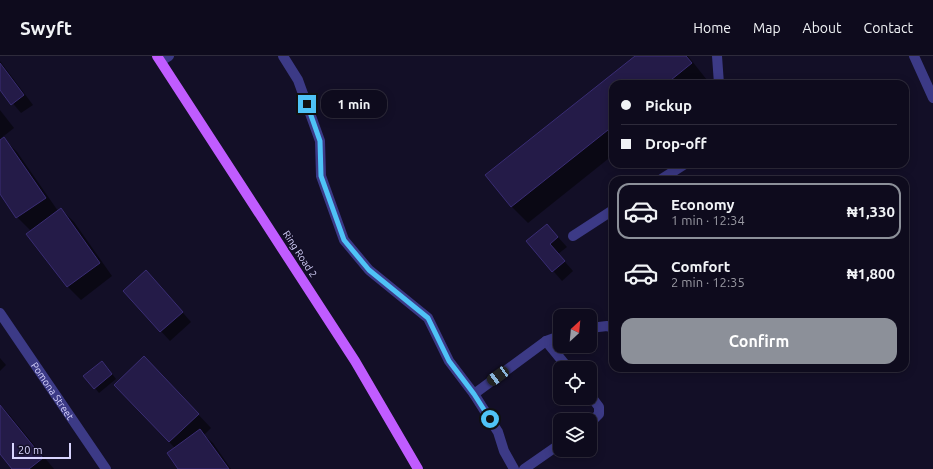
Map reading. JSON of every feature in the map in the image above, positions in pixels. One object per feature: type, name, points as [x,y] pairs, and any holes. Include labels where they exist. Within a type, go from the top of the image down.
[{"type":"main road","name":"Ring Road 2","points":[[162,58],[355,361],[418,469]]},
{"type":"street","points":[[283,56],[298,80],[320,141],[321,176],[344,240],[369,270],[428,318],[449,361],[474,394],[498,432],[504,451],[514,469]]},
{"type":"street","points":[[717,56],[719,80]]},
{"type":"street","points":[[914,56],[933,98]]},
{"type":"street","points":[[666,176],[679,168]]},
{"type":"street","points":[[573,236],[609,213]]},
{"type":"street","name":"Pomona Street","points":[[0,313],[106,469]]},
{"type":"street","points":[[597,327],[609,327]]},
{"type":"street","points":[[474,394],[546,341],[553,338]]},
{"type":"street","points":[[546,341],[562,361]]},
{"type":"street","points":[[597,404],[599,407],[599,414],[597,416]]},
{"type":"street","points":[[524,469],[553,449]]},
{"type":"building","points":[[635,56],[686,56],[692,63],[671,80],[609,80],[609,129],[511,207],[485,175]]},
{"type":"building","points":[[0,63],[24,95],[11,105],[0,90]]},
{"type":"building","points":[[4,137],[46,198],[16,218],[0,194],[0,140]]},
{"type":"building","points":[[61,208],[100,263],[67,287],[26,234]]},
{"type":"building","points":[[547,224],[558,237],[550,244],[565,261],[552,272],[526,241]]},
{"type":"building","points":[[146,270],[183,312],[160,332],[123,291]]},
{"type":"building","points":[[144,356],[199,414],[169,442],[114,385]]},
{"type":"building","points":[[102,361],[112,374],[94,389],[83,376]]},
{"type":"building","points":[[0,405],[43,458],[29,469],[12,469],[0,454]]},
{"type":"building","points":[[200,429],[229,469],[178,469],[167,453]]},
{"type":"route","points":[[307,104],[320,141],[321,176],[344,240],[369,270],[428,318],[449,361],[474,394],[490,419]]}]
